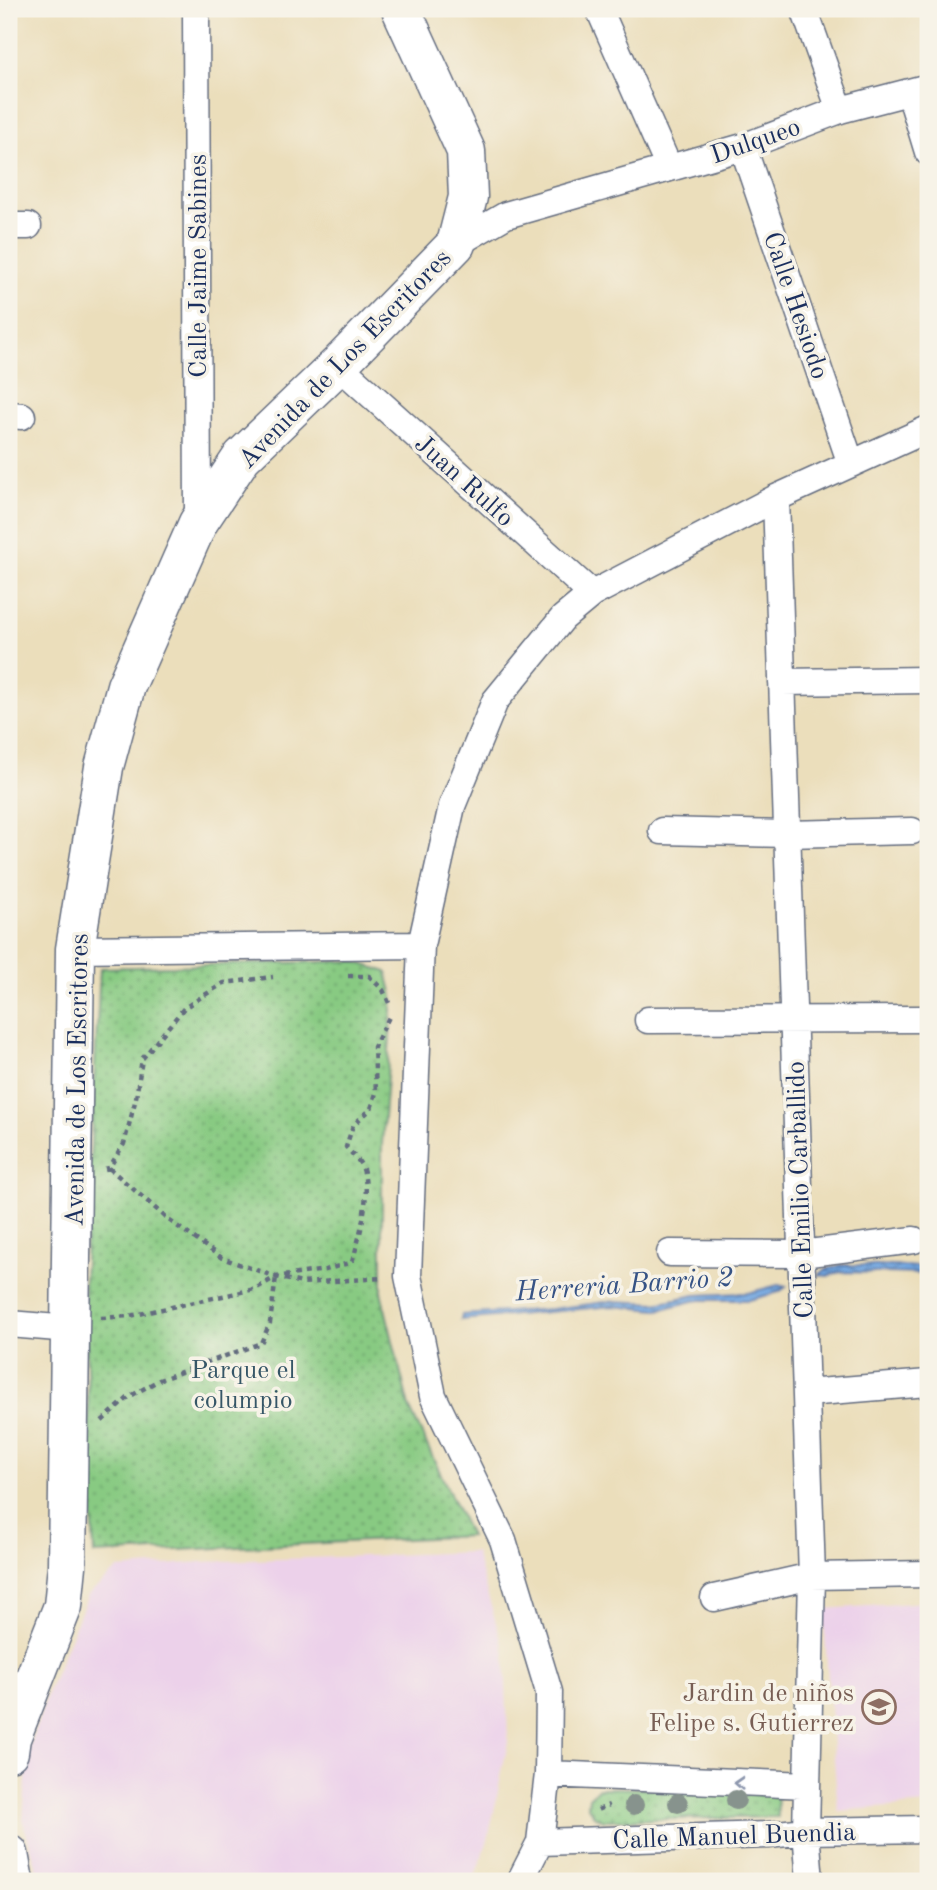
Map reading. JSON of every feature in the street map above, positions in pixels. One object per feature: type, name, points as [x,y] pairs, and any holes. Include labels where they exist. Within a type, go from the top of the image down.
[{"type":"main road","points":[[401,9],[466,151],[468,197],[456,244]]},
{"type":"main road","name":"Avenida de Los Escritores","points":[[9,1752],[11,1738],[63,1606],[67,1566],[70,1452],[70,1325],[91,1172],[75,948],[104,767],[126,686],[198,523],[242,457],[338,365],[456,244]]},
{"type":"main road","points":[[9,1854],[14,1881]]},
{"type":"street","name":"Calle Jaime Sabines","points":[[196,9],[198,523]]},
{"type":"street","points":[[599,9],[669,168]]},
{"type":"street","points":[[803,9],[840,110]]},
{"type":"street","points":[[919,90],[928,152]]},
{"type":"street","name":"Dulqueo","points":[[669,168],[743,147],[840,110],[919,90]]},
{"type":"street","name":"Calle Hesiodo","points":[[743,147],[851,464]]},
{"type":"street","name":"Avenida de Los Escritores","points":[[456,244],[506,215],[669,168]]},
{"type":"street","name":"Juan Rulfo","points":[[338,365],[592,594]]},
{"type":"street","points":[[520,1881],[540,1842],[548,1774],[549,1692],[503,1540],[433,1396],[408,1276],[421,945],[452,806],[495,701],[563,618],[592,594],[776,498],[928,429]]},
{"type":"street","name":"Calle Emilio Carballido","points":[[776,498],[812,1576],[806,1831],[810,1881]]},
{"type":"street","points":[[782,682],[928,680]]},
{"type":"street","points":[[662,831],[787,834],[912,831]]},
{"type":"street","points":[[75,948],[421,945]]},
{"type":"street","points":[[648,1020],[928,1019]]},
{"type":"street","points":[[670,1253],[801,1254],[914,1240]]},
{"type":"street","points":[[9,1324],[70,1325]]},
{"type":"street","points":[[806,1393],[928,1383]]},
{"type":"street","points":[[714,1598],[812,1576],[928,1574]]},
{"type":"street","name":"Calle Manuel Buendia","points":[[548,1774],[807,1785]]},
{"type":"street","name":"Calle Manuel Buendia","points":[[540,1842],[928,1829]]},
{"type":"path","points":[[285,975],[224,983],[184,1008],[142,1059],[136,1098],[124,1144],[91,1172],[170,1221],[222,1258],[276,1276],[302,1283],[408,1276]]},
{"type":"path","points":[[70,1325],[130,1317],[255,1289],[276,1276],[325,1270],[352,1262],[359,1240],[365,1190],[362,1167],[346,1147],[353,1125],[371,1109],[376,1093],[374,1047],[392,1010],[383,990],[369,976],[341,976]]},
{"type":"path","points":[[70,1452],[129,1397],[159,1380],[261,1343],[270,1323],[276,1276]]},
{"type":"shaded area","points":[[475,1552],[505,1654],[508,1742],[488,1840],[473,1881],[41,1881],[23,1822],[28,1753],[49,1689],[88,1595],[118,1569],[201,1562]]},
{"type":"shaded area","name":"Jardin de niños Felipe s. Gutierrez","points":[[928,1602],[928,1804],[838,1811],[823,1609]]},
{"type":"green space","name":"Parque el columpio","points":[[353,961],[387,972],[393,996],[382,1144],[382,1296],[409,1407],[470,1536],[94,1554],[84,1282],[100,968]]},
{"type":"green space","points":[[599,1788],[777,1790],[778,1817],[605,1820],[595,1817],[588,1807],[589,1797]]},
{"type":"water","points":[[841,1265],[928,1267],[928,1274],[840,1272],[828,1276],[819,1275]]},
{"type":"water","points":[[778,1285],[786,1287],[779,1292],[749,1300],[697,1300],[658,1310],[613,1306],[461,1320],[462,1315],[551,1309],[613,1301],[656,1303],[696,1295],[748,1293]]},
{"type":"place","name":"Jardin de niños Felipe s. Gutierrez","points":[[879,1707]]},
{"type":"water label","name":"Herreria Barrio 2","points":[[624,1283]]}]
